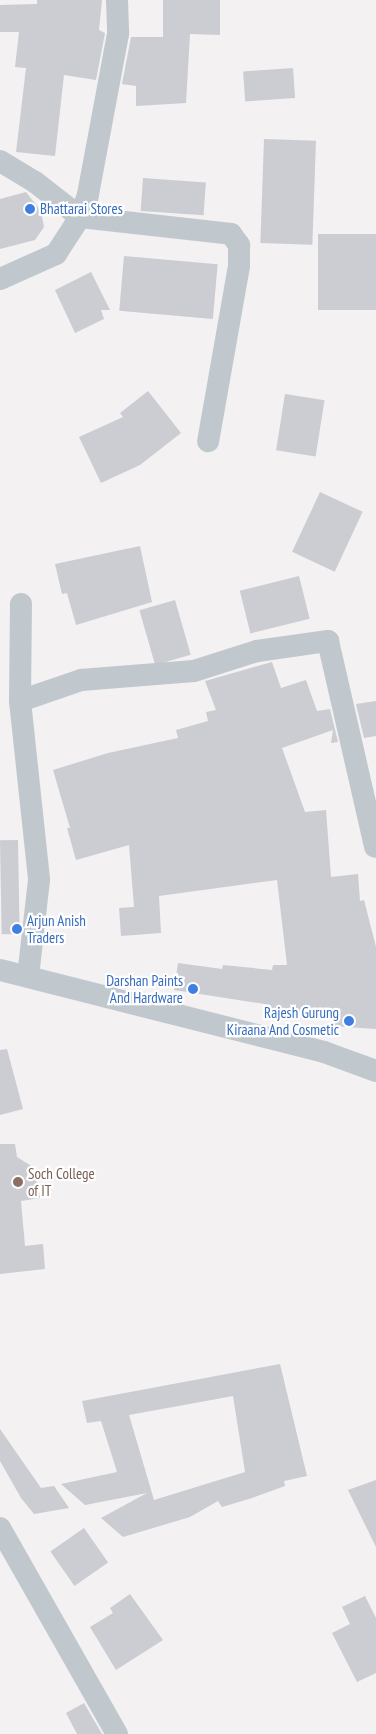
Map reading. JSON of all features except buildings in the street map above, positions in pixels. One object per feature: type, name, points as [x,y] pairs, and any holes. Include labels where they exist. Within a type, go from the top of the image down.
[{"type":"street","points":[[0,280],[56,254],[80,217],[88,195],[118,34],[117,0]]},
{"type":"street","points":[[0,161],[35,182],[80,217],[231,234],[239,245],[239,266],[208,441]]},
{"type":"street","points":[[21,604],[20,701],[39,880],[28,976]]},
{"type":"street","points":[[20,701],[81,680],[194,671],[257,651],[328,641],[375,847]]},
{"type":"street","points":[[0,970],[324,1052],[376,1071]]},
{"type":"street","points":[[0,1528],[118,1734]]},
{"type":"place","name":"Bhattarai Stores","points":[[30,209]]},
{"type":"place","name":"Arjun Anish Traders","points":[[17,929]]},
{"type":"place","name":"Darshan Paints And Hardware","points":[[193,989]]},
{"type":"place","name":"Rajesh Gurung Kiraana And Cosmetic","points":[[349,1021]]},
{"type":"place","name":"Soch College of IT","points":[[18,1182]]}]
